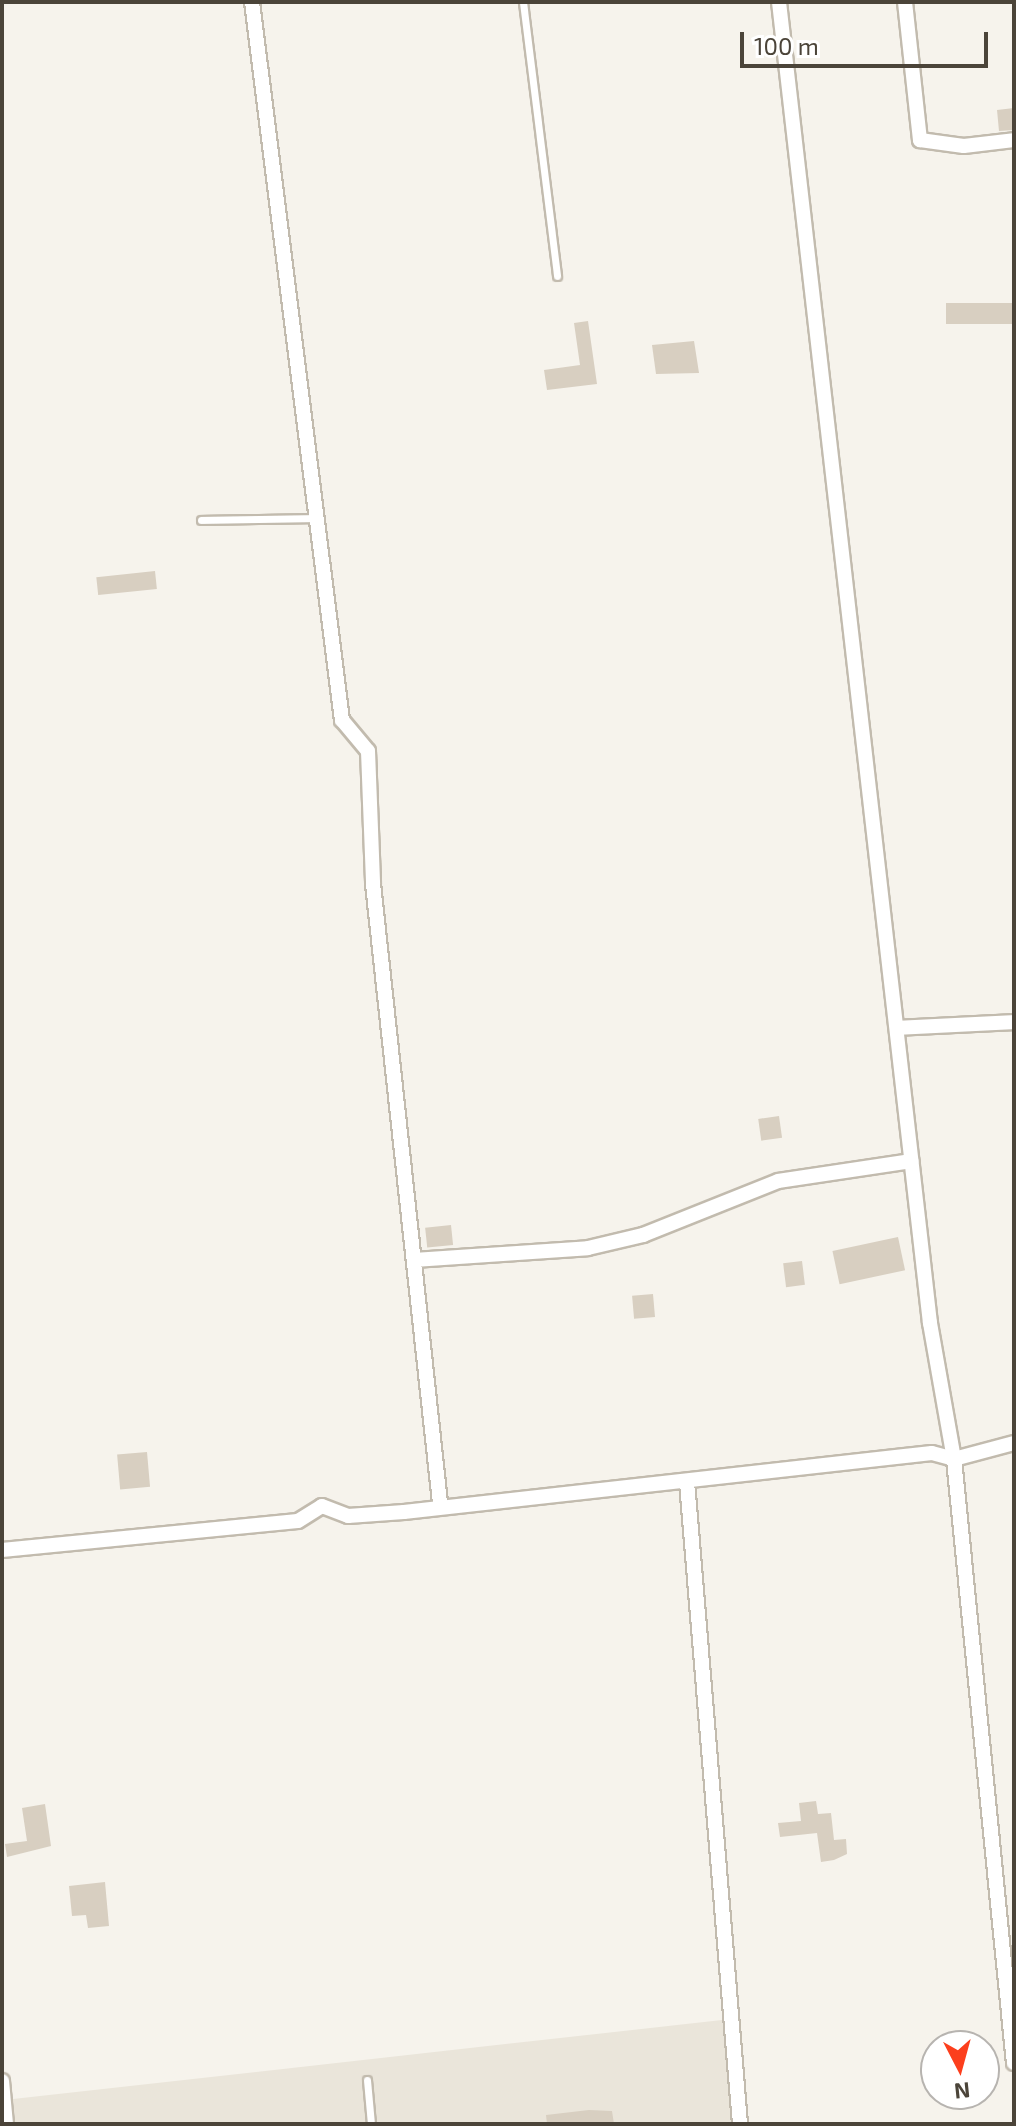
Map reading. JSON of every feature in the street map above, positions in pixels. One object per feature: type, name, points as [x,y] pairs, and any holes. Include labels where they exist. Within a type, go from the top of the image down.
[{"type":"street","points":[[252,2],[342,720],[368,751],[373,884],[440,1503]]},
{"type":"street","points":[[779,2],[912,1161],[954,1459],[1014,2063]]},
{"type":"street","points":[[905,2],[920,140],[964,146],[1014,140]]},
{"type":"street","points":[[897,1028],[1014,1022]]},
{"type":"street","points":[[414,1260],[588,1248],[643,1235],[778,1181],[912,1161]]},
{"type":"street","points":[[2,1550],[298,1521],[322,1506],[348,1516],[440,1503],[687,1482],[932,1453],[954,1459],[1014,1443]]},
{"type":"street","points":[[687,1482],[740,2124]]},
{"type":"street","points":[[2,2081],[6,2124]]},
{"type":"lane","points":[[523,2],[557,276]]},
{"type":"lane","points":[[201,520],[316,518]]},
{"type":"lane","points":[[367,2080],[371,2124]]},
{"type":"shaded area","points":[[731,2019],[740,2124],[2,2124],[4,2100]]},
{"type":"building","points":[[1014,108],[1014,130],[999,131],[997,110]]},
{"type":"building","points":[[946,303],[1014,303],[1014,324],[946,324]]},
{"type":"building","points":[[588,321],[597,384],[547,390],[544,370],[580,365],[574,323]]},
{"type":"building","points":[[694,341],[699,373],[656,374],[652,345]]},
{"type":"building","points":[[155,571],[157,589],[98,595],[96,577]]},
{"type":"building","points":[[779,1116],[782,1138],[761,1141],[758,1119]]},
{"type":"building","points":[[451,1225],[453,1245],[427,1248],[425,1228]]},
{"type":"building","points":[[898,1237],[905,1270],[840,1284],[832,1251]]},
{"type":"building","points":[[802,1261],[805,1285],[786,1287],[783,1263]]},
{"type":"building","points":[[653,1294],[655,1317],[634,1319],[632,1296]]},
{"type":"building","points":[[147,1452],[150,1487],[120,1489],[117,1455]]},
{"type":"building","points":[[816,1801],[818,1814],[831,1813],[834,1840],[846,1839],[847,1854],[834,1860],[821,1862],[817,1833],[780,1837],[778,1823],[801,1821],[799,1803]]},
{"type":"building","points":[[45,1804],[51,1846],[7,1857],[5,1844],[27,1841],[22,1808]]},
{"type":"building","points":[[105,1882],[109,1926],[88,1928],[86,1915],[72,1916],[69,1886]]},
{"type":"building","points":[[612,2111],[614,2124],[547,2124],[546,2115]]}]
